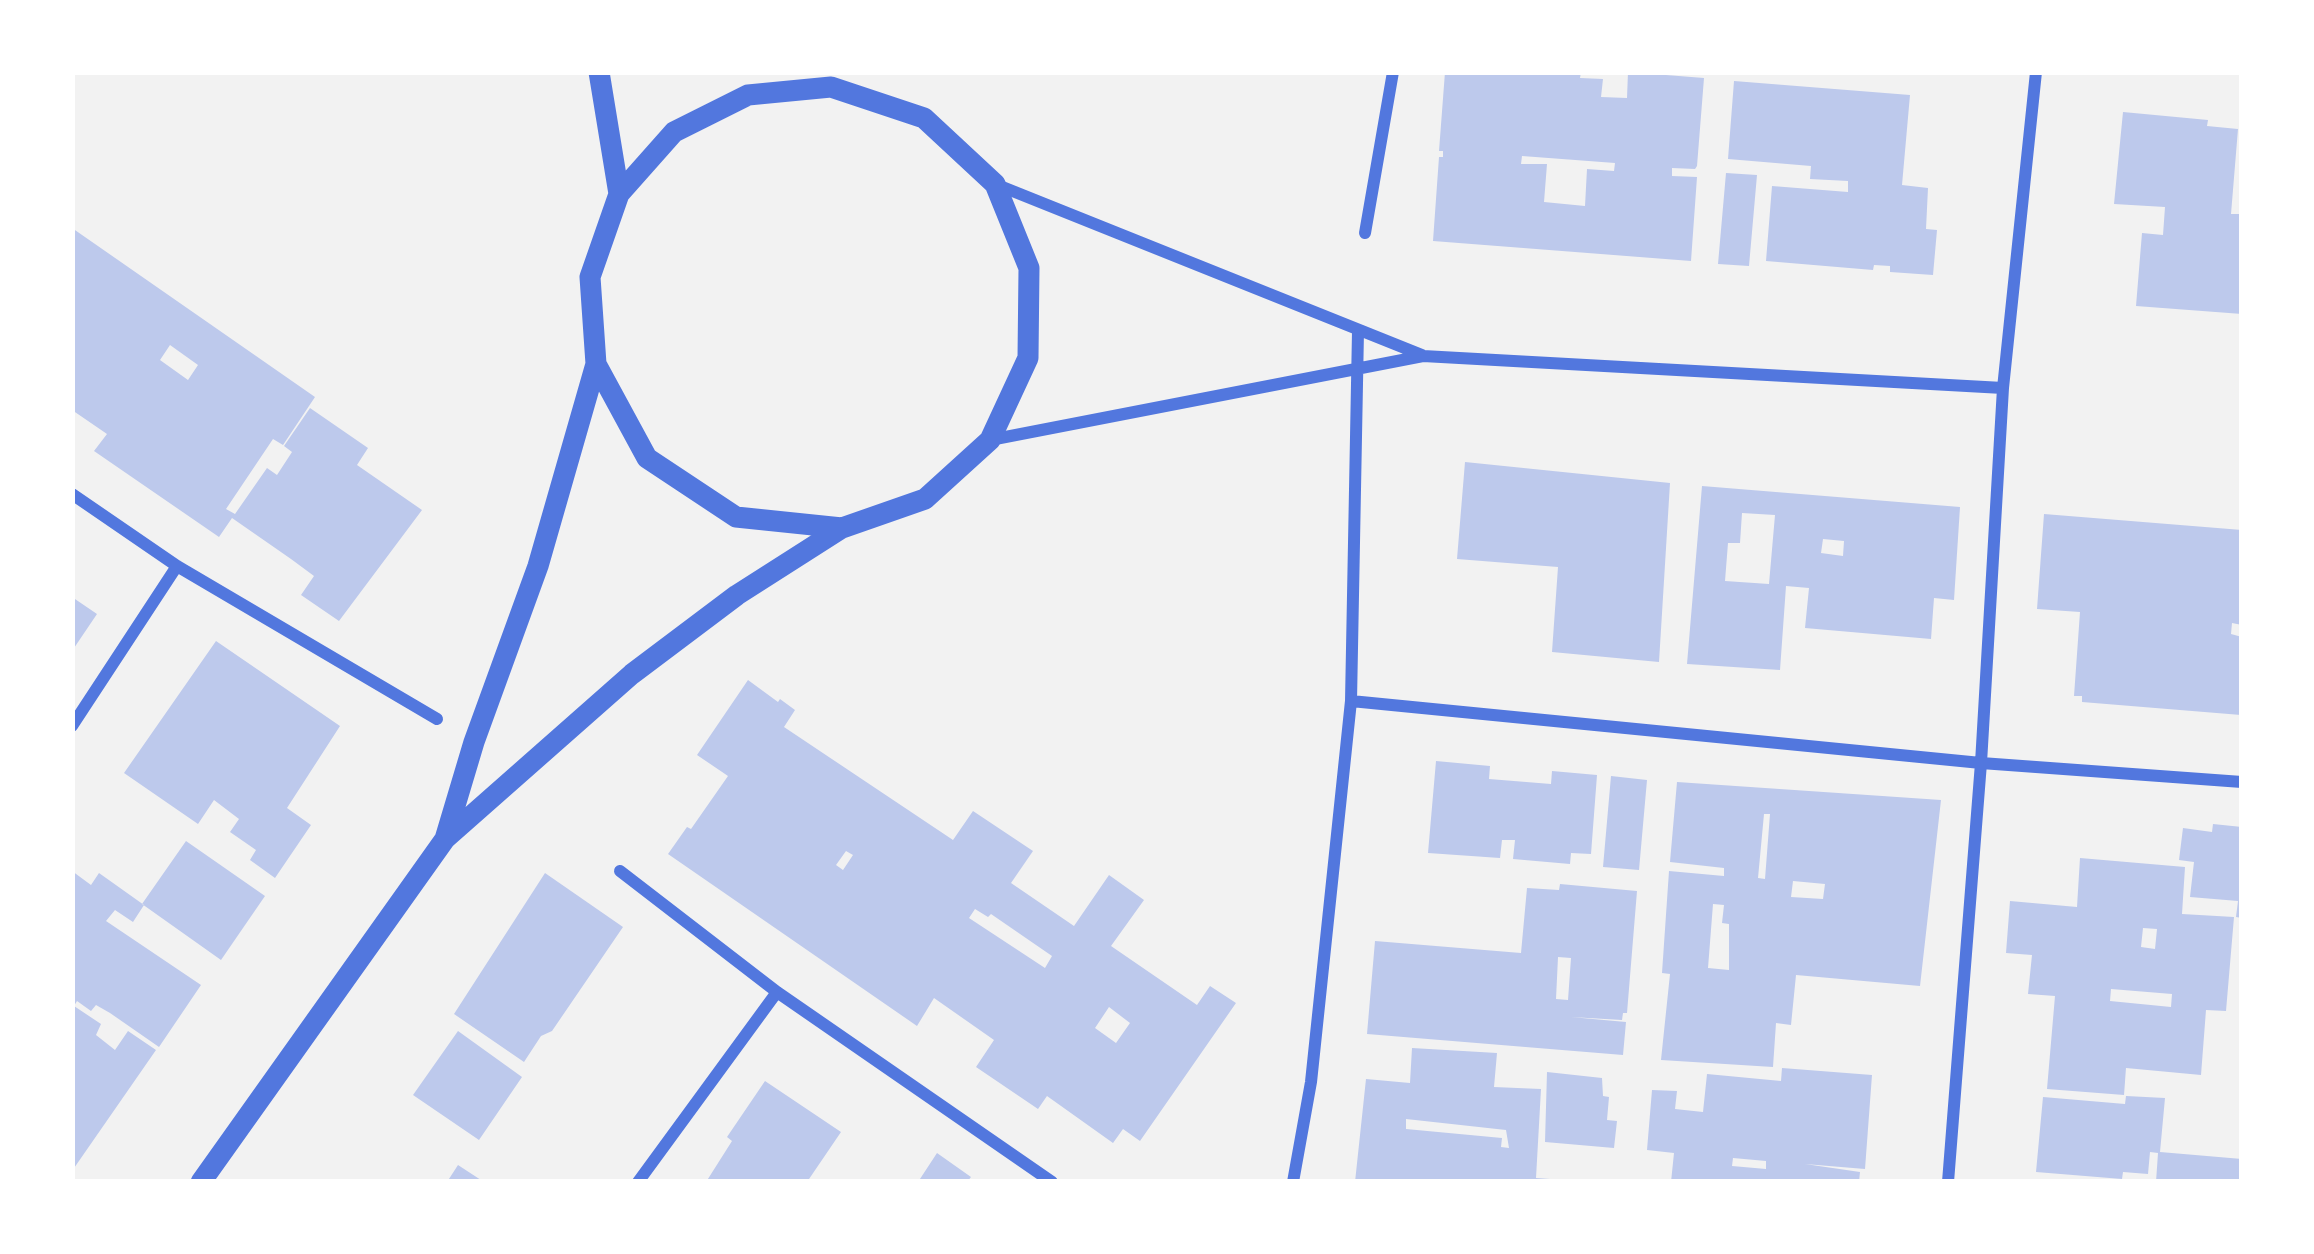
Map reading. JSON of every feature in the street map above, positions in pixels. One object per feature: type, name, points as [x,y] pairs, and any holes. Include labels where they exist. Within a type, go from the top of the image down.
[{"type":"street","points":[[598,72],[619,194]]},
{"type":"street","points":[[1365,233],[1393,72]]},
{"type":"street","points":[[1948,1182],[1981,763],[2003,388],[2036,72]]},
{"type":"street","points":[[445,839],[474,742],[538,566],[596,364],[590,277],[619,194],[674,132],[748,94],[824,80],[924,118],[994,184],[1423,356]]},
{"type":"street","points":[[201,1182],[445,839],[632,674],[736,595],[842,528],[925,499],[990,440],[1028,358],[1029,268],[994,184]]},
{"type":"street","points":[[1293,1182],[1311,1082],[1351,701],[1358,331]]},
{"type":"street","points":[[990,440],[1423,356],[2003,388]]},
{"type":"street","points":[[596,364],[647,458],[682,482],[736,517],[842,528]]},
{"type":"street","points":[[72,494],[177,566],[437,719]]},
{"type":"street","points":[[72,726],[177,566]]},
{"type":"street","points":[[1351,701],[1981,763],[2242,782]]},
{"type":"street","points":[[620,871],[777,992],[1052,1182]]},
{"type":"street","points":[[638,1182],[777,992]]},
{"type":"building","points":[[1445,72],[1581,72],[1580,78],[1603,79],[1601,97],[1627,98],[1628,72],[1704,78],[1697,166],[1672,168],[1672,176],[1697,177],[1691,261],[1433,241],[1439,157],[1443,157],[1439,151]],"holes":[[[1522,156],[1615,163],[1614,171],[1587,169],[1585,206],[1544,202],[1547,164],[1521,164]]]},
{"type":"building","points":[[1734,81],[1910,95],[1902,185],[1928,188],[1926,229],[1937,230],[1933,275],[1890,272],[1890,266],[1874,265],[1873,270],[1766,261],[1772,186],[1848,192],[1848,181],[1810,179],[1811,166],[1728,159]]},
{"type":"building","points":[[2123,112],[2208,120],[2207,126],[2238,129],[2231,214],[2242,214],[2242,314],[2136,306],[2142,233],[2163,235],[2165,207],[2114,204]]},
{"type":"building","points":[[1726,173],[1757,175],[1749,266],[1718,264]]},
{"type":"building","points":[[72,228],[315,397],[283,445],[273,439],[226,509],[235,514],[267,468],[277,475],[292,452],[284,446],[310,408],[368,448],[357,465],[422,510],[339,621],[301,595],[314,576],[232,518],[219,537],[94,451],[107,434],[72,410]],"holes":[[[170,345],[198,365],[188,380],[160,360]]]},
{"type":"building","points":[[1465,462],[1670,483],[1659,662],[1552,652],[1558,567],[1457,559]]},
{"type":"building","points":[[1702,486],[1960,507],[1954,600],[1934,598],[1931,639],[1805,628],[1809,588],[1786,586],[1780,670],[1687,664]],"holes":[[[1742,513],[1775,515],[1769,584],[1725,581],[1728,543],[1740,543]],[[1823,539],[1844,541],[1843,556],[1821,553]]]},
{"type":"building","points":[[2044,514],[2242,530],[2242,625],[2232,623],[2231,634],[2242,637],[2241,715],[2082,702],[2082,696],[2074,696],[2080,612],[2037,609]]},
{"type":"building","points":[[72,597],[97,614],[72,651]]},
{"type":"building","points":[[216,641],[340,726],[287,808],[311,825],[275,878],[250,860],[256,850],[230,832],[239,819],[214,800],[198,824],[124,773]]},
{"type":"building","points":[[748,680],[795,710],[784,727],[953,840],[973,811],[1033,851],[1011,883],[1074,926],[1109,875],[1144,900],[1111,946],[1197,1005],[1210,986],[1236,1003],[1140,1141],[1123,1129],[1113,1143],[1047,1096],[1038,1109],[976,1067],[994,1040],[934,998],[917,1026],[668,854],[728,776],[697,755]],"holes":[[[846,851],[853,855],[843,870],[836,865]],[[975,909],[988,917],[991,914],[1052,956],[1045,968],[969,918]],[[1109,1007],[1130,1023],[1116,1043],[1095,1028]]]},
{"type":"building","points":[[1436,761],[1490,766],[1489,779],[1551,784],[1552,771],[1597,775],[1591,854],[1571,853],[1570,864],[1513,859],[1515,840],[1502,840],[1500,858],[1428,853]]},
{"type":"building","points":[[1611,776],[1647,780],[1639,870],[1603,867]]},
{"type":"building","points":[[1677,782],[1941,800],[1920,986],[1796,975],[1791,1025],[1776,1023],[1773,1067],[1661,1060],[1670,974],[1662,973],[1669,871],[1724,876],[1724,868],[1670,862]],"holes":[[[1764,814],[1770,814],[1765,879],[1758,878]],[[1793,881],[1825,884],[1823,899],[1791,897]],[[1713,904],[1724,905],[1729,970],[1708,968]]]},
{"type":"building","points":[[2213,824],[2242,827],[2242,918],[2236,917],[2238,901],[2190,897],[2194,862],[2179,860],[2183,828],[2212,832]]},
{"type":"building","points":[[186,841],[265,896],[221,960],[142,904]]},
{"type":"building","points":[[2080,858],[2185,867],[2182,914],[2234,917],[2226,1011],[2206,1010],[2201,1075],[2126,1068],[2124,1095],[2047,1089],[2055,996],[2028,994],[2032,955],[2006,953],[2010,901],[2077,907]],"holes":[[[2143,928],[2157,929],[2155,949],[2141,947]],[[2111,989],[2172,994],[2171,1007],[2110,1001]]]},
{"type":"building","points":[[72,871],[91,885],[99,873],[144,905],[133,922],[115,910],[106,921],[201,985],[159,1047],[96,1005],[91,1011],[77,1001],[74,1006],[101,1024],[96,1035],[115,1050],[128,1031],[156,1050],[72,1171]]},
{"type":"building","points":[[545,873],[623,927],[552,1031],[541,1036],[524,1062],[454,1014]]},
{"type":"building","points":[[1560,884],[1637,891],[1627,1013],[1622,1020],[1571,1017],[1626,1022],[1623,1055],[1367,1034],[1375,941],[1521,953],[1527,888],[1559,890]],"holes":[[[1558,957],[1571,958],[1568,1000],[1556,999]]]},
{"type":"building","points":[[458,1031],[522,1077],[479,1140],[413,1095]]},
{"type":"building","points":[[1412,1048],[1497,1053],[1494,1087],[1541,1089],[1536,1178],[1549,1182],[1355,1182],[1366,1079],[1410,1083]],"holes":[[[1406,1119],[1506,1130],[1509,1148],[1501,1147],[1502,1138],[1406,1129]]]},
{"type":"building","points":[[1782,1068],[1872,1075],[1865,1169],[1805,1164],[1860,1172],[1859,1182],[1671,1182],[1674,1153],[1647,1150],[1652,1090],[1677,1091],[1675,1109],[1703,1112],[1707,1074],[1781,1081]],"holes":[[[1733,1158],[1766,1161],[1766,1169],[1732,1166]]]},
{"type":"building","points":[[1547,1072],[1602,1078],[1603,1096],[1609,1097],[1607,1120],[1617,1121],[1614,1148],[1545,1142]]},
{"type":"building","points":[[765,1081],[841,1132],[807,1182],[706,1182],[732,1141],[727,1137]]},
{"type":"building","points":[[2126,1096],[2165,1098],[2160,1152],[2242,1159],[2242,1182],[2156,1182],[2158,1153],[2150,1152],[2148,1174],[2123,1172],[2122,1179],[2036,1172],[2043,1097],[2125,1104]]},
{"type":"building","points":[[937,1153],[971,1177],[967,1182],[918,1182]]},
{"type":"building","points":[[458,1165],[484,1182],[447,1182]]}]
